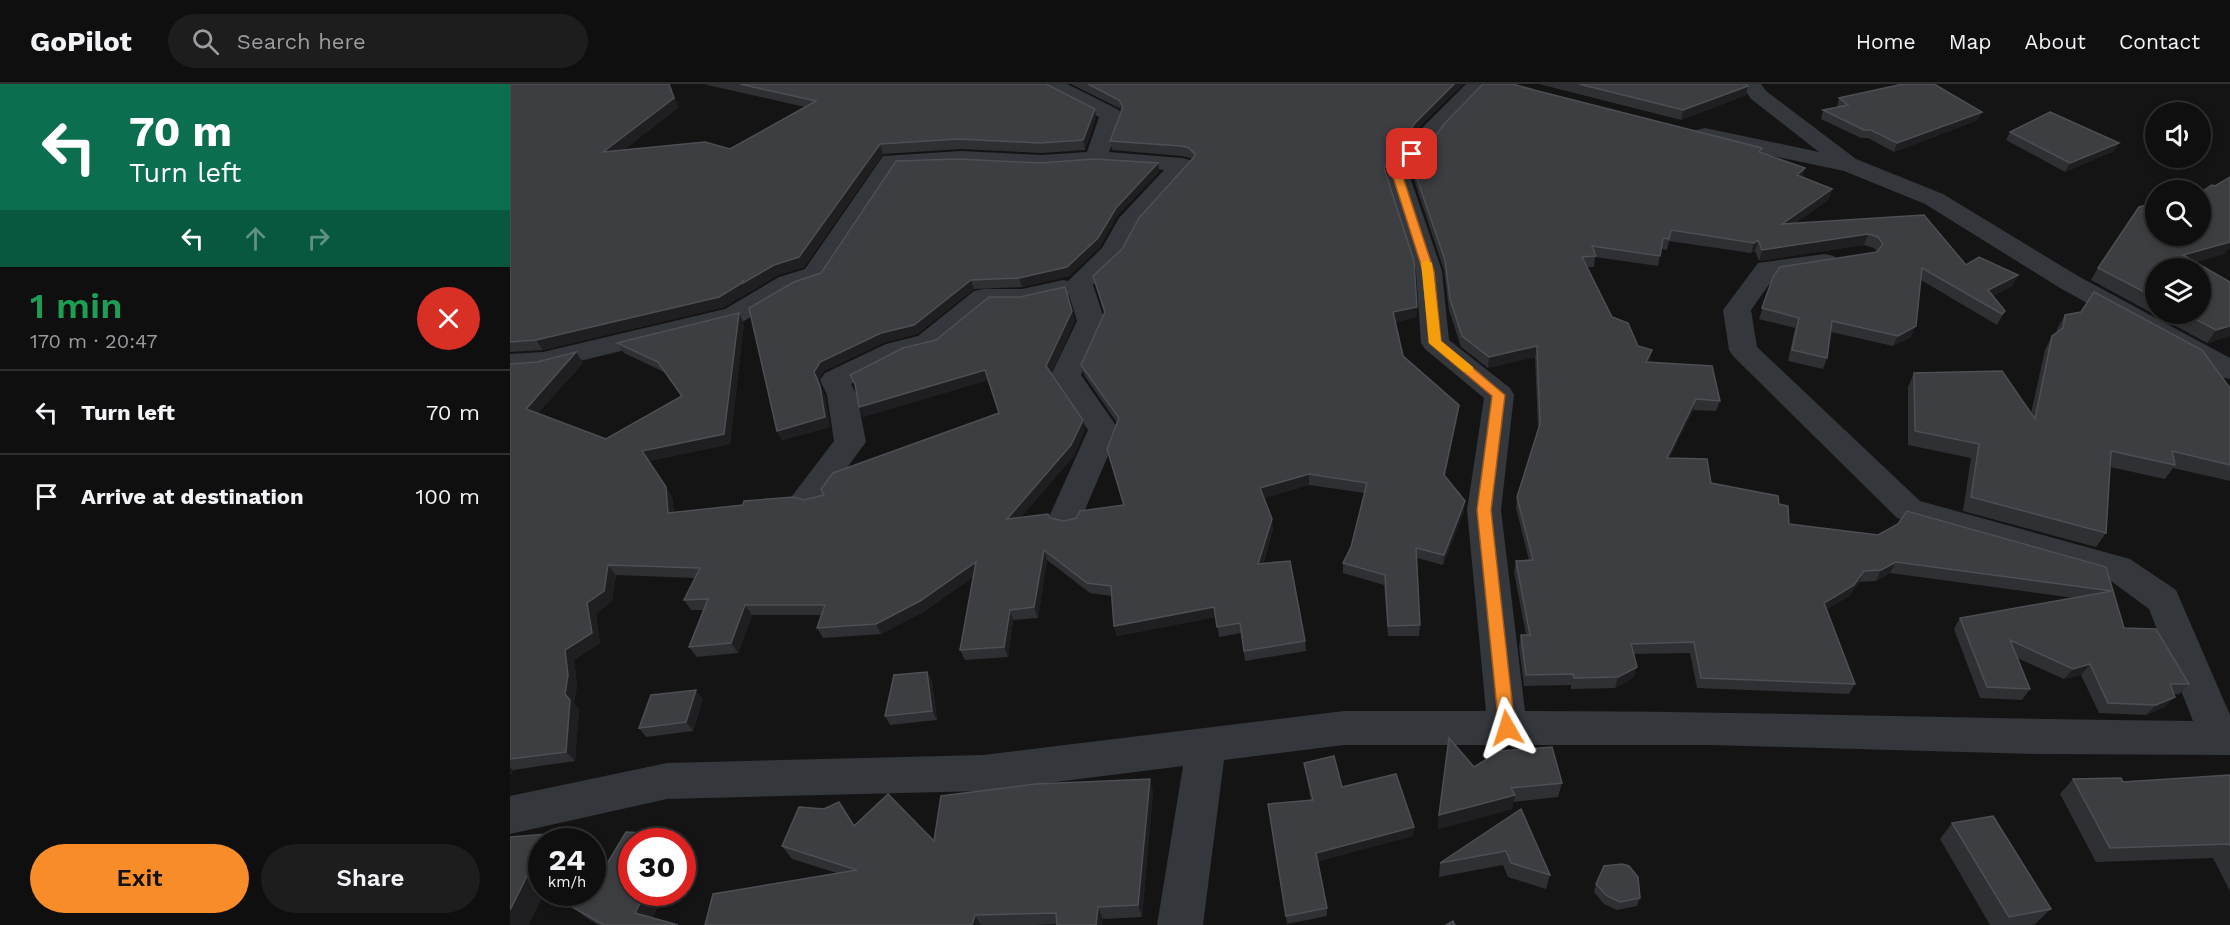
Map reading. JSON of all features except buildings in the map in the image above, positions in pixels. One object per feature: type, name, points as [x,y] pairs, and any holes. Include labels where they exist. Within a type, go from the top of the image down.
[{"type":"street","points":[[1050,84],[1110,114],[1096,158]]},
{"type":"street","points":[[1479,84],[1453,106],[1412,154],[1398,177],[1429,271],[1435,343],[1499,395],[1484,510],[1507,728]]},
{"type":"street","points":[[1751,84],[1758,95],[1851,165]]},
{"type":"street","points":[[1680,129],[1726,141],[1851,165],[1934,199],[2069,282],[2230,370]]},
{"type":"street","points":[[510,363],[543,361],[734,315],[788,283],[814,275],[891,161],[961,158],[1042,162],[1096,158],[1182,165],[1128,224],[1113,252],[1079,284],[1022,297],[984,297],[928,342],[896,350],[835,380],[842,394],[850,442],[808,496]]},
{"type":"street","points":[[510,815],[668,781],[983,774],[1344,728],[1711,728],[2034,737],[2225,738],[2163,600],[2118,568],[1909,510],[1743,350],[1737,310],[1767,269],[1853,257]]},
{"type":"street","points":[[1066,517],[1104,430],[1066,375],[1091,321],[1079,284]]},
{"type":"street","points":[[1180,925],[1206,746]]},
{"type":"slow traffic","points":[[1426,263],[1429,271],[1435,343],[1468,370]]},
{"type":"route","points":[[1412,154],[1398,177],[1429,271],[1435,343],[1499,395],[1484,510],[1507,728]]}]
